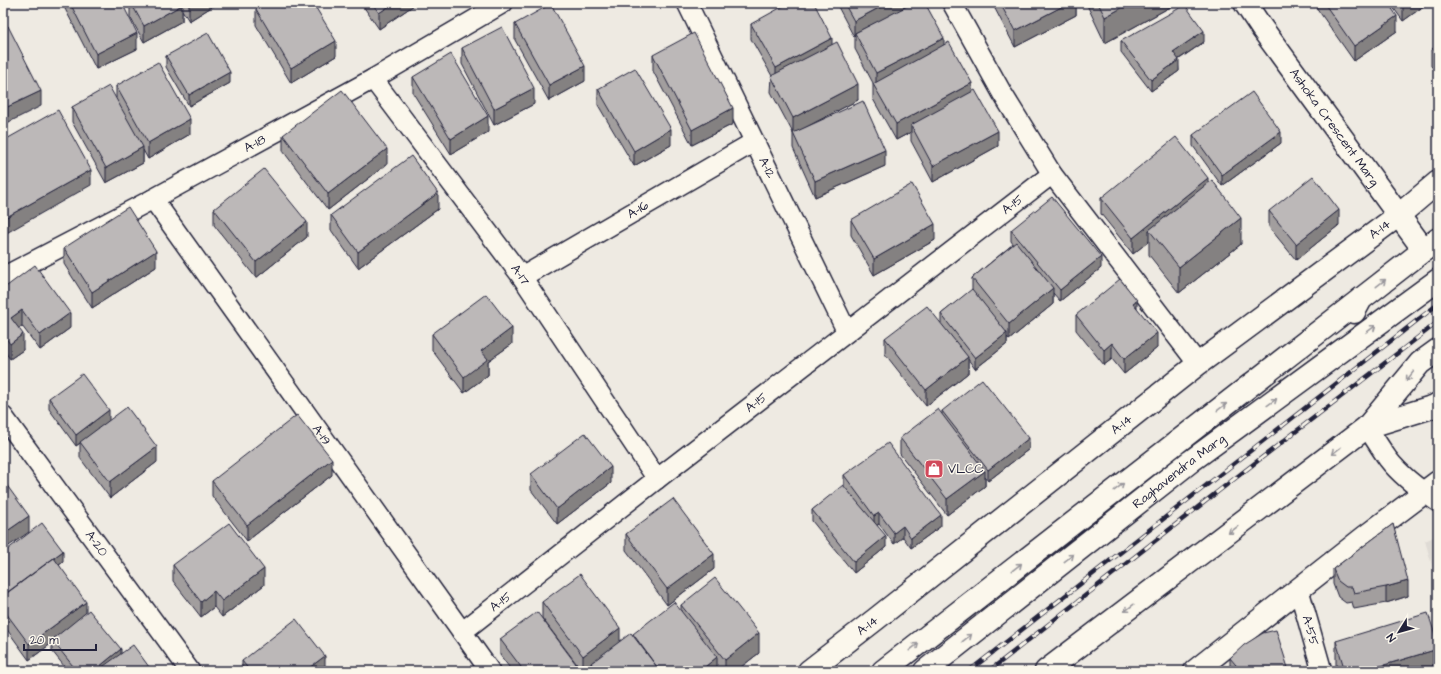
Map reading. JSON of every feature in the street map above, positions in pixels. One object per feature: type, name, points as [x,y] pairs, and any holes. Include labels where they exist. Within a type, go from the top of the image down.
[{"type":"street","name":"A-18","points":[[3,277],[153,199],[374,78],[503,3]]},
{"type":"street","name":"A-12","points":[[687,3],[848,332]]},
{"type":"street","points":[[952,3],[1002,93],[1052,174],[1198,364]]},
{"type":"street","name":"Ashoka Crescent Marg","points":[[1245,3],[1399,215],[1431,245]]},
{"type":"street","name":"A-17","points":[[374,78],[522,277],[657,479]]},
{"type":"street","name":"A-16","points":[[522,277],[754,142]]},
{"type":"street","name":"A-15","points":[[462,632],[657,479],[1052,174]]},
{"type":"street","name":"A-14","points":[[809,671],[1198,364],[1399,215],[1438,182]]},
{"type":"street","name":"A-19","points":[[153,199],[490,671]]},
{"type":"street","points":[[883,671],[1431,245]]},
{"type":"street","name":"Raghavendra Marg","points":[[925,671],[1191,461],[1438,280]]},
{"type":"street","points":[[1328,360],[1361,299]]},
{"type":"street","points":[[1046,671],[1367,427],[1420,363],[1438,350]]},
{"type":"street","points":[[1367,427],[1438,404]]},
{"type":"street","name":"A-20","points":[[3,416],[190,671]]},
{"type":"street","points":[[1195,671],[1299,590],[1433,492],[1403,475],[1388,459],[1367,427]]},
{"type":"street","name":"A-55","points":[[1299,590],[1322,671]]},
{"type":"shaded area","points":[[1438,535],[1438,586],[1425,541]]},
{"type":"building","points":[[70,3],[122,3],[137,33],[96,54]]},
{"type":"building","points":[[131,3],[180,3],[182,5],[144,26]]},
{"type":"building","points":[[267,3],[313,3],[336,41],[291,68],[256,9]]},
{"type":"building","points":[[372,3],[394,3],[379,13]]},
{"type":"building","points":[[789,3],[814,3],[832,38],[776,68],[751,24]]},
{"type":"building","points":[[844,3],[888,3],[854,21]]},
{"type":"building","points":[[913,3],[925,3],[944,38],[876,73],[855,33]]},
{"type":"building","points":[[1000,3],[1069,3],[1015,31]]},
{"type":"building","points":[[1098,3],[1131,3],[1105,17]]},
{"type":"building","points":[[1324,3],[1388,3],[1397,16],[1354,46]]},
{"type":"building","points":[[551,4],[585,66],[549,85],[515,24]]},
{"type":"building","points":[[1185,5],[1204,31],[1173,52],[1179,60],[1151,80],[1121,41]]},
{"type":"building","points":[[8,26],[41,91],[3,109],[3,28]]},
{"type":"building","points":[[502,27],[534,88],[494,109],[462,48]]},
{"type":"building","points":[[208,33],[230,72],[189,95],[166,56]]},
{"type":"building","points":[[694,33],[733,108],[692,130],[653,55]]},
{"type":"building","points":[[837,42],[858,84],[793,118],[771,76]]},
{"type":"building","points":[[949,42],[972,83],[896,124],[873,84]]},
{"type":"building","points":[[1438,45],[1438,59],[1431,50]]},
{"type":"building","points":[[451,54],[488,116],[451,139],[413,77]]},
{"type":"building","points":[[158,62],[190,119],[148,143],[116,86]]},
{"type":"building","points":[[635,68],[671,129],[634,151],[598,89]]},
{"type":"building","points":[[109,86],[143,147],[106,168],[72,107]]},
{"type":"building","points":[[342,90],[387,149],[328,194],[283,135]]},
{"type":"building","points":[[975,90],[998,131],[933,166],[911,125]]},
{"type":"building","points":[[1252,92],[1281,132],[1222,175],[1193,135]]},
{"type":"building","points":[[863,101],[885,150],[815,181],[793,133]]},
{"type":"building","points":[[58,110],[91,170],[3,219],[3,141]]},
{"type":"building","points":[[1176,137],[1208,178],[1133,238],[1101,198]]},
{"type":"building","points":[[411,156],[438,193],[358,252],[331,215]]},
{"type":"building","points":[[264,169],[307,222],[256,262],[214,209]]},
{"type":"building","points":[[1313,176],[1339,210],[1296,244],[1269,211]]},
{"type":"building","points":[[1212,180],[1241,218],[1179,267],[1149,230]]},
{"type":"building","points":[[912,184],[935,224],[874,259],[851,220]]},
{"type":"building","points":[[1052,197],[1101,257],[1060,290],[1011,230]]},
{"type":"building","points":[[128,207],[156,251],[92,292],[64,248]]},
{"type":"building","points":[[1016,242],[1053,288],[1009,324],[972,278]]},
{"type":"building","points":[[35,265],[70,313],[40,335],[22,310],[11,318],[23,334],[10,344],[3,334],[3,289]]},
{"type":"building","points":[[1120,279],[1137,300],[1133,303],[1157,333],[1124,359],[1112,343],[1104,350],[1076,315]]},
{"type":"building","points":[[972,289],[1007,333],[975,358],[941,314]]},
{"type":"building","points":[[486,294],[512,328],[481,351],[488,359],[464,377],[432,334]]},
{"type":"building","points":[[927,306],[968,357],[926,390],[885,338]]},
{"type":"building","points":[[82,374],[109,410],[76,435],[49,398]]},
{"type":"building","points":[[982,379],[1029,438],[988,470],[942,411]]},
{"type":"building","points":[[127,407],[157,447],[110,482],[80,442]]},
{"type":"building","points":[[938,409],[985,471],[947,499],[900,438]]},
{"type":"building","points":[[297,415],[332,459],[247,525],[212,481]]},
{"type":"building","points":[[585,433],[611,467],[557,509],[531,474]]},
{"type":"building","points":[[888,443],[941,515],[911,538],[903,526],[894,533],[879,513],[874,516],[844,475]]},
{"type":"building","points":[[3,480],[29,516],[3,534]]},
{"type":"building","points":[[843,485],[886,536],[854,562],[812,510]]},
{"type":"building","points":[[673,499],[714,554],[667,589],[626,534]]},
{"type":"building","points":[[42,523],[63,551],[5,594],[3,592],[3,553]]},
{"type":"building","points":[[229,523],[264,569],[222,601],[214,591],[201,602],[173,565]]},
{"type":"building","points":[[1393,524],[1408,581],[1354,593],[1352,587],[1346,587],[1338,581],[1333,569]]},
{"type":"building","points":[[54,558],[86,602],[29,644],[3,609],[3,596]]},
{"type":"building","points":[[580,574],[620,628],[583,656],[542,602]]},
{"type":"building","points":[[715,578],[759,633],[725,660],[681,605]]},
{"type":"building","points":[[674,602],[717,657],[700,671],[660,671],[633,634]]},
{"type":"building","points":[[89,610],[121,649],[94,671],[77,671],[52,640]]},
{"type":"building","points":[[537,612],[576,664],[566,671],[524,671],[500,639]]},
{"type":"building","points":[[1428,613],[1438,644],[1438,649],[1364,671],[1345,671],[1336,641]]},
{"type":"building","points":[[296,619],[325,656],[305,671],[250,671],[242,661]]},
{"type":"building","points":[[1276,630],[1289,671],[1241,671],[1230,658],[1244,645],[1263,633]]},
{"type":"building","points":[[631,633],[660,671],[598,671],[591,663]]},
{"type":"building","points":[[133,645],[152,671],[97,671]]},
{"type":"building","points":[[3,660],[7,666],[3,669]]},
{"type":"building","points":[[328,666],[332,671],[322,671]]},
{"type":"railway","points":[[969,671],[1438,304]]},
{"type":"railway","points":[[989,671],[1216,493],[1438,322]]},
{"type":"place","name":"VLCC","points":[[934,469]]}]
